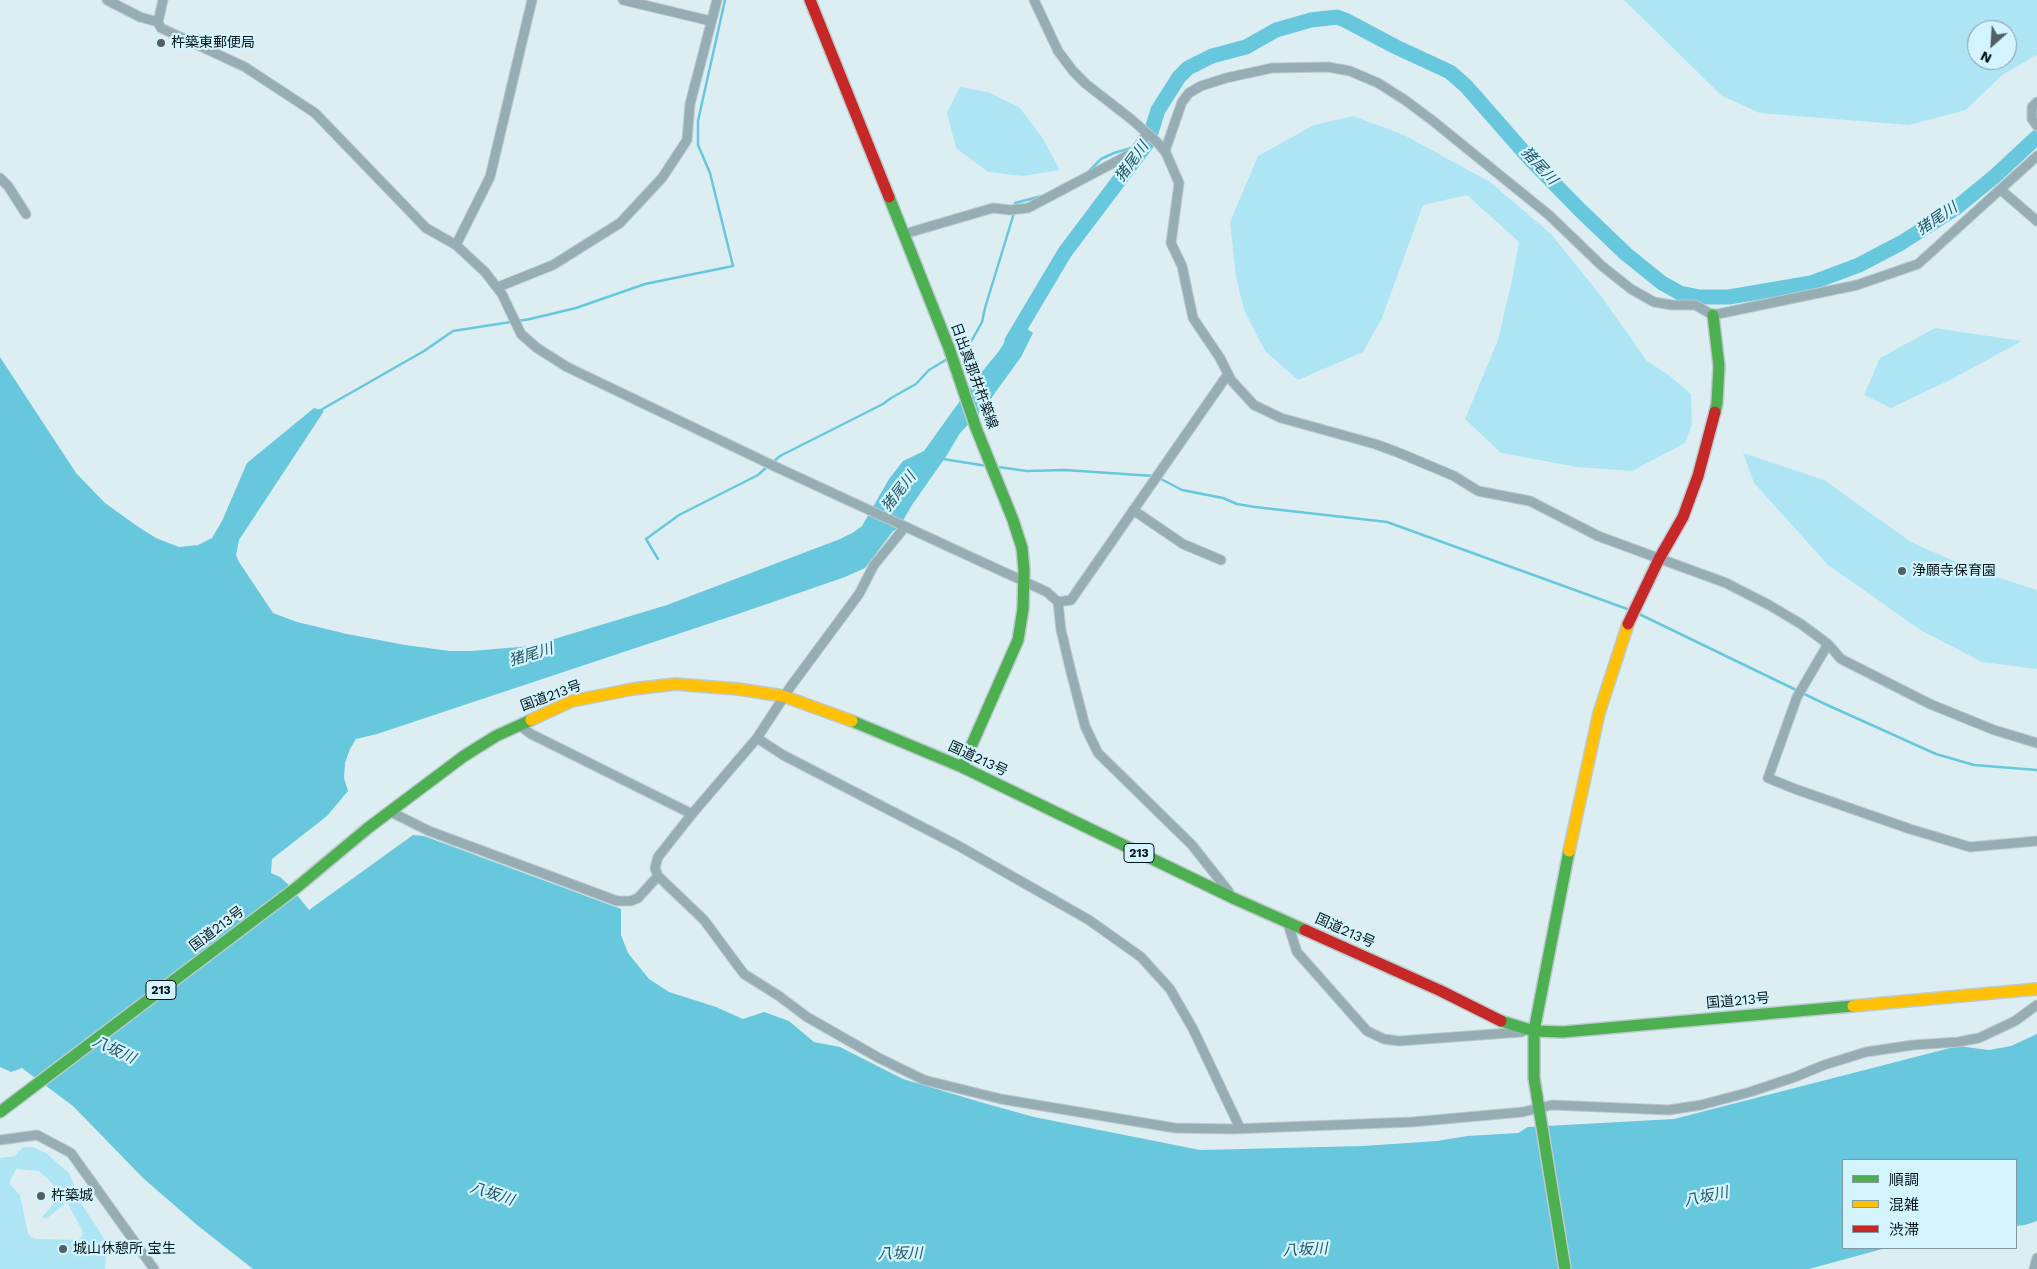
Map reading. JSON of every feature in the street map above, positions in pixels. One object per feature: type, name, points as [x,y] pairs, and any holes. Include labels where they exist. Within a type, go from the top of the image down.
[{"type":"main road","name":"日出真那井杵築線","points":[[810,0],[949,348],[976,428],[1022,548],[1023,609],[1018,640],[962,767]]},
{"type":"main road","points":[[1565,1269],[1534,1078],[1534,1031],[1554,922],[1599,713],[1629,621],[1659,558],[1686,509],[1698,476],[1717,403],[1719,366],[1713,315]]},
{"type":"main road","name":"国道213号","points":[[0,1112],[296,888],[368,828],[464,756],[519,724],[572,702],[633,688],[675,684],[702,685],[784,696],[830,712],[962,767],[1234,898],[1441,991],[1501,1021],[1534,1031],[1563,1032],[2037,988]]},
{"type":"street","points":[[107,0],[140,17],[158,22]]},
{"type":"street","points":[[162,0],[158,22],[161,28],[245,67],[315,113],[426,228],[456,245],[485,272],[498,287],[515,325],[528,342],[567,367],[860,507],[1047,592],[1058,602],[1061,630],[1070,672],[1085,726],[1098,753],[1192,845],[1234,898]]},
{"type":"street","points":[[456,245],[490,177],[532,0]]},
{"type":"street","points":[[622,0],[711,21]]},
{"type":"street","points":[[498,287],[553,265],[620,223],[662,178],[687,140],[690,104],[717,0]]},
{"type":"street","points":[[1034,0],[1058,51],[1073,71],[1086,84],[1131,119],[1157,142],[1165,152],[1179,183],[1171,243],[1182,266],[1193,318],[1220,358],[1230,380],[1246,398],[1267,412],[1294,422],[1397,452],[1454,476],[1478,492],[1530,501],[1598,536],[1726,583],[1801,624],[1828,644],[1841,659],[1930,704],[1994,730],[2037,743]]},
{"type":"street","points":[[1165,152],[1182,102],[1189,94],[1201,86],[1226,78],[1272,68],[1328,67],[1350,71],[1378,83],[1433,121],[1549,215],[1602,266],[1631,289],[1654,302],[1672,305],[1695,305],[1713,315],[1857,285],[1918,264],[2037,156]]},
{"type":"street","points":[[2037,102],[2032,107],[2032,119],[2037,126]]},
{"type":"street","points":[[904,234],[993,208],[1010,210],[1028,208],[1134,152],[1147,134]]},
{"type":"street","points":[[0,178],[8,186],[26,214]]},
{"type":"street","points":[[2001,190],[2037,221]]},
{"type":"street","points":[[1058,602],[1071,600],[1228,374]]},
{"type":"street","points":[[1133,510],[1183,544],[1220,560]]},
{"type":"street","points":[[904,527],[874,565],[859,594],[784,696],[757,738],[658,857],[656,868],[658,876],[704,920],[744,974],[779,996],[807,1017],[879,1058],[924,1080],[1001,1099],[1175,1128],[1240,1128],[1412,1122],[1523,1112],[1552,1105],[1669,1110],[1701,1105],[1750,1092],[1866,1052],[1979,1038],[2015,1021],[2037,1005]]},
{"type":"street","points":[[1828,644],[1800,693],[1768,778],[1910,829],[1970,847],[2037,841]]},
{"type":"street","points":[[519,724],[531,734],[692,814]]},
{"type":"street","points":[[757,738],[784,755],[964,850],[1089,920],[1141,957],[1170,989],[1193,1029],[1240,1128]]},
{"type":"street","points":[[391,812],[429,831],[617,902],[631,901],[638,898],[658,876]]},
{"type":"street","points":[[1287,922],[1297,952],[1367,1031],[1384,1039],[1399,1041],[1534,1031]]},
{"type":"street","points":[[0,1140],[37,1135],[71,1153],[154,1269]]},
{"type":"street","points":[[2034,1269],[2037,1258]]},
{"type":"shaded area","points":[[1624,0],[2037,0],[2037,55],[2017,66],[2017,20],[1967,20],[1967,70],[2011,70],[2002,75],[1966,110],[1909,125],[1760,113],[1722,96]]},
{"type":"shaded area","points":[[960,87],[988,92],[1019,107],[1042,137],[1060,170],[1022,176],[988,172],[956,148],[947,113]]},
{"type":"shaded area","points":[[1353,116],[1404,135],[1490,182],[1551,234],[1601,296],[1647,361],[1670,376],[1691,394],[1692,424],[1685,443],[1632,471],[1577,467],[1501,453],[1465,419],[1498,340],[1519,242],[1467,195],[1423,205],[1382,318],[1363,352],[1298,380],[1265,351],[1244,310],[1236,277],[1230,222],[1258,156],[1314,125]]},
{"type":"shaded area","points":[[1935,328],[2022,341],[1952,379],[1891,408],[1864,395],[1880,358]]},
{"type":"shaded area","points":[[1743,453],[1824,480],[1911,542],[1972,569],[2037,590],[2037,669],[1982,662],[1922,631],[1828,565],[1754,483]]},
{"type":"shaded area","points":[[23,1147],[33,1147],[47,1154],[69,1173],[81,1203],[105,1240],[107,1248],[105,1269],[0,1269],[0,1158],[15,1156]],"holes":[[[16,1169],[39,1171],[67,1202],[82,1230],[83,1234],[79,1240],[36,1239],[28,1233],[20,1195],[9,1183]]]},
{"type":"shaded area","points":[[60,1197],[65,1204],[46,1219],[42,1217]]},
{"type":"water","name":"八坂川","points":[[1017,322],[1033,333],[1021,357],[984,408],[960,433],[898,529],[893,531],[865,568],[845,577],[738,614],[377,734],[356,739],[345,763],[344,778],[348,791],[327,816],[272,859],[271,873],[280,877],[290,886],[309,910],[413,835],[424,836],[621,909],[621,935],[628,953],[649,979],[669,992],[716,1007],[743,1019],[764,1012],[789,1021],[814,1042],[840,1047],[903,1079],[987,1104],[1034,1117],[1200,1150],[1363,1146],[1518,1133],[1528,1127],[1674,1119],[1958,1046],[1989,1050],[2011,1046],[2037,1034],[2037,1221],[2017,1226],[2017,1159],[1842,1159],[1842,1249],[1882,1249],[1809,1269],[253,1269],[197,1225],[143,1178],[73,1106],[22,1068],[11,1072],[0,1067],[0,357],[76,473],[105,503],[137,526],[156,538],[179,547],[198,545],[212,538],[222,521],[247,463],[314,408],[324,411],[239,540],[236,555],[239,562],[273,613],[297,622],[347,634],[405,645],[450,651],[471,651],[531,646],[667,605],[854,532],[862,526],[889,479],[903,461],[924,451],[972,384],[999,351]]},
{"type":"waterway","points":[[319,411],[424,351],[453,331],[530,319],[576,308],[645,284],[733,266],[710,173],[698,145],[698,121],[725,0]]},
{"type":"waterway","name":"猪尾川","points":[[1012,341],[1065,252],[1148,142],[1158,110],[1179,77],[1188,68],[1212,56],[1246,47],[1276,30],[1311,20],[1337,17],[1450,72],[1466,86],[1530,159],[1626,254],[1662,283],[1680,293],[1700,297],[1729,297],[1811,283],[1859,265],[1901,243],[1956,208],[1995,176],[2037,137]]},
{"type":"waterway","points":[[1088,172],[1101,159],[1135,147]]},
{"type":"waterway","points":[[1015,207],[1015,203],[1042,196]]},
{"type":"waterway","points":[[956,354],[972,340],[982,322],[1014,213]]},
{"type":"waterway","points":[[772,463],[780,456],[883,404],[916,384],[929,370],[949,358]]},
{"type":"waterway","points":[[943,459],[987,466]]},
{"type":"waterway","points":[[658,559],[646,539],[679,515],[758,475],[768,466]]},
{"type":"waterway","points":[[998,467],[1027,471],[1065,470],[1154,476]]},
{"type":"waterway","points":[[1159,478],[1182,490],[1223,498],[1237,504],[1387,522],[1630,610]]},
{"type":"waterway","points":[[1637,613],[1825,704],[1936,754],[1974,765],[2037,770]]},
{"type":"traffic: fast","points":[[889,197],[949,348],[976,428],[1013,520],[1022,548],[1024,570],[1023,609],[1018,640],[962,767]]},
{"type":"traffic: fast","points":[[1713,315],[1719,366],[1715,412]]},
{"type":"traffic: fast","points":[[0,1112],[296,888],[368,828],[464,756],[496,736],[531,720]]},
{"type":"traffic: fast","points":[[852,721],[962,767],[1233,898],[1305,930]]},
{"type":"traffic: fast","points":[[1565,1269],[1534,1078],[1534,1031],[1569,851]]},
{"type":"traffic: fast","points":[[1501,1021],[1534,1031],[1563,1032],[1853,1006]]},
{"type":"traffic: slow","points":[[1569,851],[1599,713],[1628,624]]},
{"type":"traffic: slow","points":[[531,720],[572,701],[633,689],[675,684],[738,689],[783,696],[852,721]]},
{"type":"traffic: slow","points":[[1853,1006],[2037,989]]},
{"type":"traffic: jam","points":[[810,0],[889,197]]},
{"type":"traffic: jam","points":[[1628,624],[1659,559],[1683,517],[1698,476],[1715,412]]},
{"type":"traffic: jam","points":[[1305,930],[1441,991],[1501,1021]]},
{"type":"place","name":"杵築東郵便局","points":[[161,43]]},
{"type":"place","name":"浄願寺保育園","points":[[1902,571]]},
{"type":"place","name":"杵築城","points":[[41,1196]]},
{"type":"place","name":"城山休憩所 宝生","points":[[63,1249]]}]
